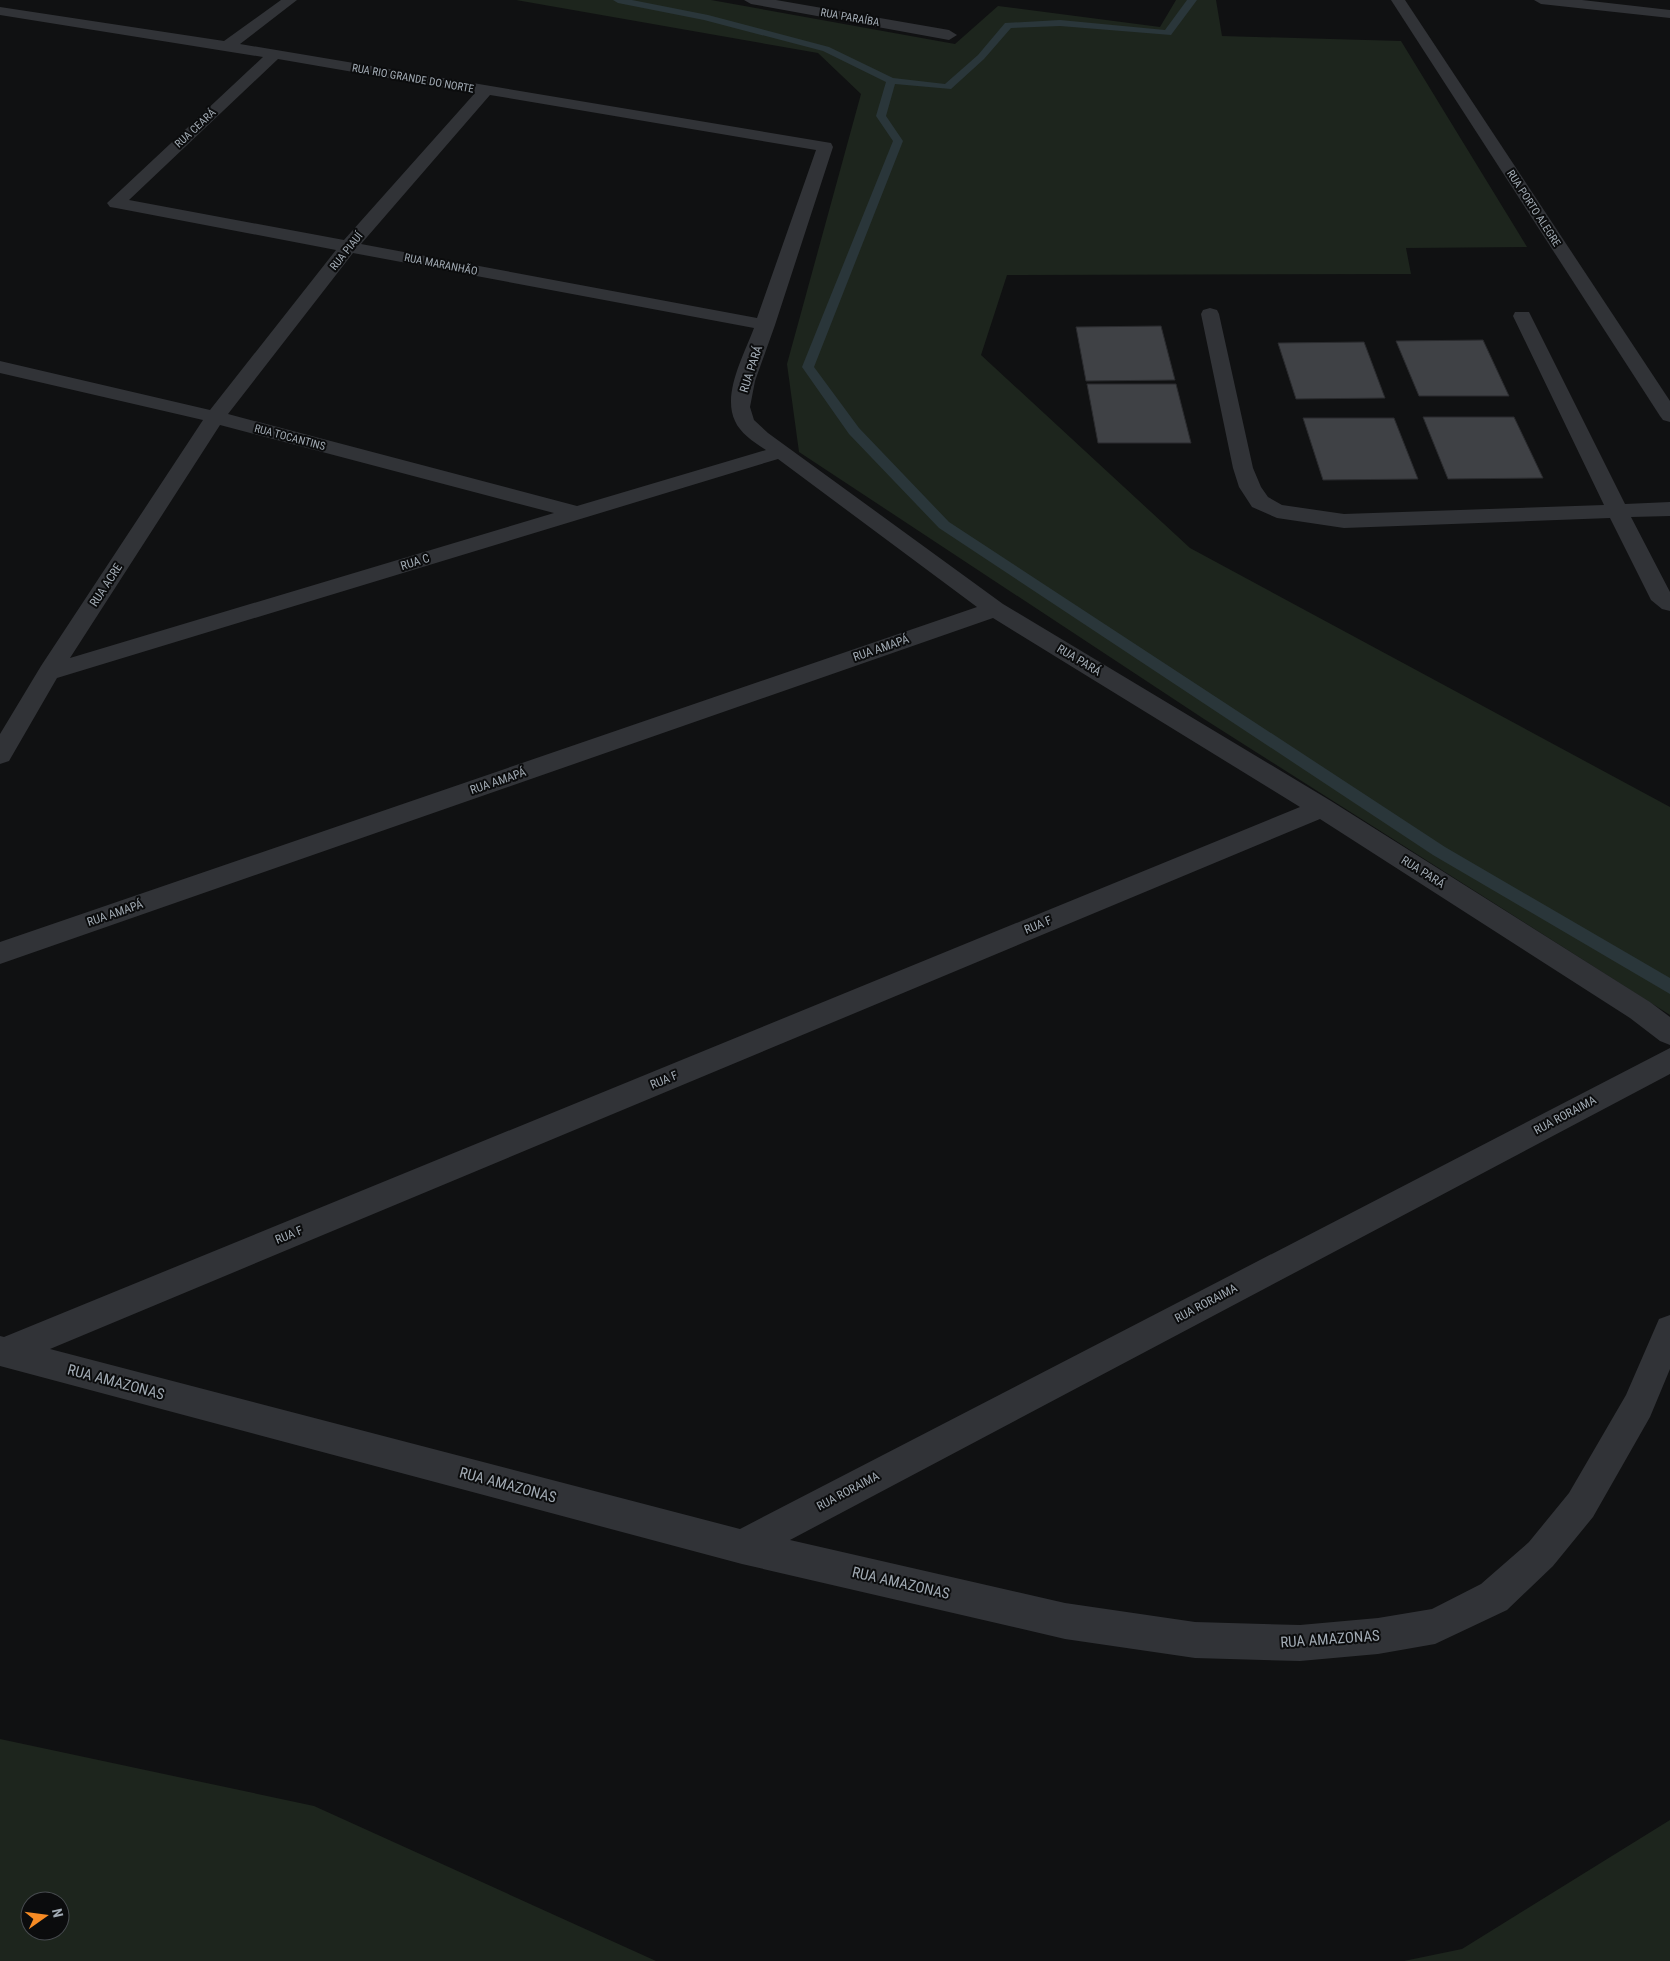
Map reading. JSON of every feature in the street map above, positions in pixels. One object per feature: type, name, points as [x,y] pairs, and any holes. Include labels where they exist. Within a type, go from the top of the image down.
[{"type":"street","points":[[16,14],[38,0]]},
{"type":"street","points":[[227,46],[290,0]]},
{"type":"street","name":"RUA PARAÍBA","points":[[751,0],[949,35]]},
{"type":"street","name":"RUA PORTO ALEGRE","points":[[1398,0],[1670,416]]},
{"type":"street","points":[[1541,0],[1670,14]]},
{"type":"street","name":"RUA RIO GRANDE DO NORTE","points":[[0,11],[227,46],[825,147]]},
{"type":"street","name":"RUA CEARÁ","points":[[116,203],[275,54]]},
{"type":"street","name":"RUA PIAUÍ","points":[[215,417],[348,247],[485,91]]},
{"type":"street","name":"RUA PARÁ","points":[[825,147],[766,325],[745,381],[740,407],[745,422],[781,452],[996,609],[1322,808],[1640,1010],[1670,1033]]},
{"type":"street","name":"RUA MARANHÃO","points":[[116,203],[766,325]]},
{"type":"street","points":[[1210,314],[1242,468],[1250,487],[1260,502],[1277,511],[1344,520],[1670,508]]},
{"type":"street","points":[[1522,316],[1659,595],[1670,604]]},
{"type":"street","name":"RUA TOCANTINS","points":[[0,367],[215,417],[578,513]]},
{"type":"street","name":"RUA ACRE","points":[[0,755],[49,672],[215,417]]},
{"type":"street","name":"RUA C","points":[[49,672],[781,452]]},
{"type":"street","name":"RUA AMAPÁ","points":[[0,952],[996,609]]},
{"type":"street","name":"RUA F","points":[[3,1352],[1322,808]]},
{"type":"street","name":"RUA RORAIMA","points":[[742,1547],[1670,1060]]},
{"type":"street","name":"RUA AMAZONAS","points":[[3,1352],[742,1547],[1065,1621],[1195,1640],[1300,1644],[1378,1636],[1435,1626],[1494,1597],[1541,1554],[1581,1505],[1638,1406],[1670,1330]]},
{"type":"shaded area","points":[[516,0],[711,0],[955,44],[998,6],[1160,27],[1176,0],[1216,0],[1222,36],[1401,41],[1527,247],[1406,248],[1411,274],[1007,275],[981,355],[1190,548],[1670,807],[1670,1015],[1204,719],[799,452],[787,364],[861,94],[818,53]]},
{"type":"shaded area","points":[[0,1739],[314,1806],[656,1961],[0,1961]]},
{"type":"shaded area","points":[[1670,1820],[1670,1961],[1404,1961],[1462,1949]]},
{"type":"building","points":[[1161,326],[1175,380],[1086,381],[1076,327]]},
{"type":"building","points":[[1483,340],[1509,396],[1419,396],[1396,341]]},
{"type":"building","points":[[1364,342],[1385,398],[1296,399],[1278,343]]},
{"type":"building","points":[[1087,384],[1176,384],[1191,443],[1098,443]]},
{"type":"building","points":[[1423,417],[1514,417],[1543,478],[1448,479]]},
{"type":"building","points":[[1303,418],[1394,418],[1418,479],[1323,480]]},
{"type":"waterway","points":[[618,0],[705,17],[826,49],[891,81]]},
{"type":"waterway","points":[[891,81],[947,87],[981,57],[1008,25],[1060,23],[1168,33],[1192,0]]},
{"type":"waterway","points":[[891,81],[881,116],[898,141],[808,367],[854,431],[944,525],[1439,851],[1670,987]]}]
